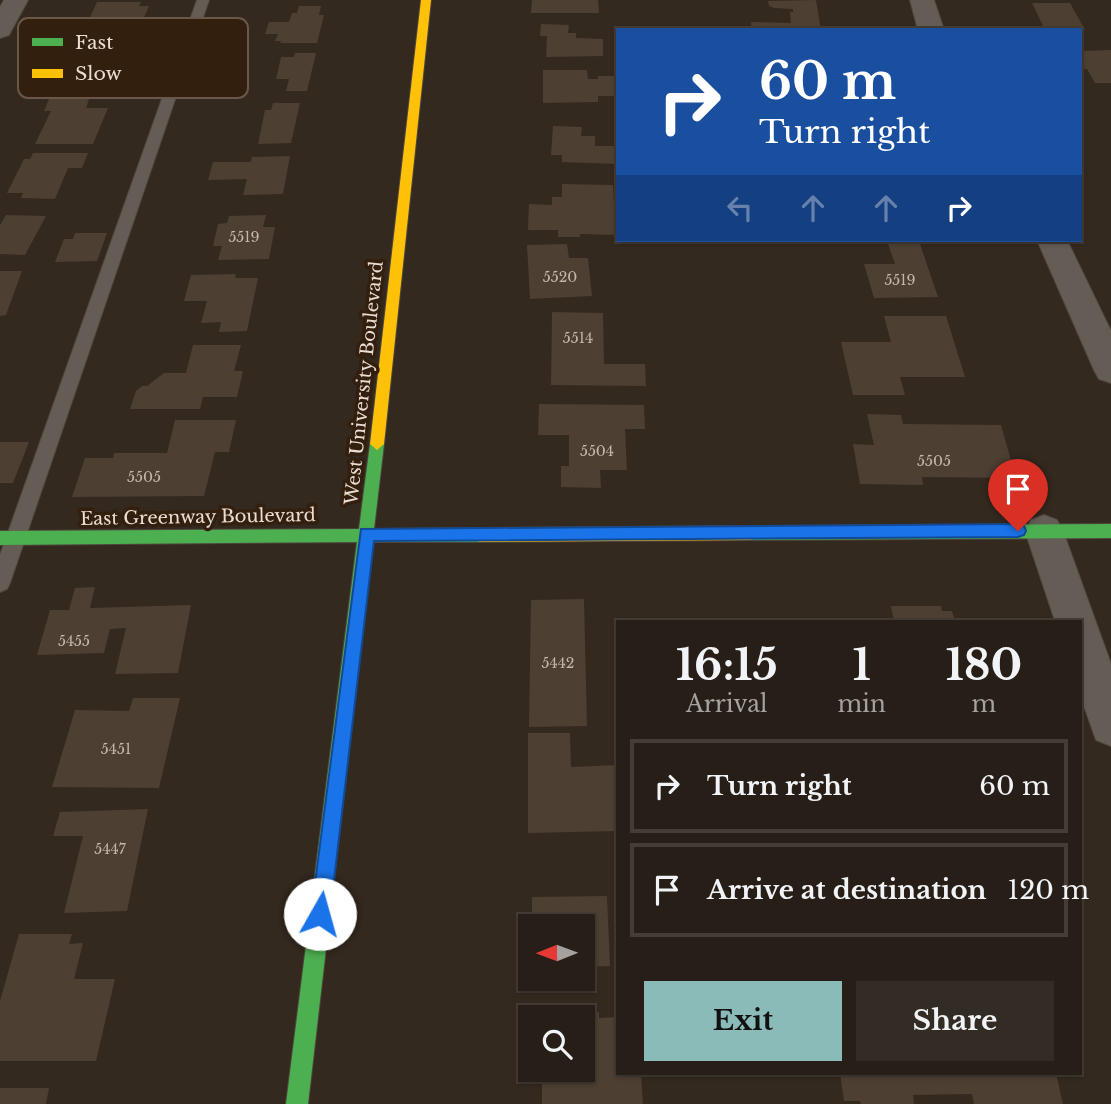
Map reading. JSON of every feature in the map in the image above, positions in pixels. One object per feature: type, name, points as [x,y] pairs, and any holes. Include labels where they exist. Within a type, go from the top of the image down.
[{"type":"street","points":[[0,30],[16,0]]},
{"type":"street","name":"West University Boulevard","points":[[297,1104],[367,534],[426,0]]},
{"type":"street","points":[[922,0],[930,28]]},
{"type":"street","points":[[1053,242],[1111,370]]},
{"type":"street","points":[[1044,531],[1075,620]]},
{"type":"street","name":"East Greenway Boulevard","points":[[8,538],[1111,531]]},
{"type":"street","points":[[1082,640],[1111,725]]},
{"type":"lane","points":[[196,18],[203,0]]},
{"type":"lane","points":[[0,583],[8,538],[167,98]]},
{"type":"building","points":[[532,0],[598,0],[599,13],[531,13]]},
{"type":"building","points":[[816,0],[821,28],[752,28],[751,22],[791,23],[790,12],[793,12],[793,9],[774,8],[769,6],[768,1]]},
{"type":"building","points":[[97,2],[141,2],[139,6],[149,6],[144,18],[90,18]]},
{"type":"building","points":[[1032,3],[1070,3],[1085,30],[1082,28],[1044,28]]},
{"type":"building","points":[[299,6],[321,6],[319,15],[324,15],[317,43],[280,43],[281,41],[275,41],[278,34],[265,34],[269,22],[289,22],[292,13],[297,13]]},
{"type":"building","points":[[541,24],[569,25],[568,33],[576,33],[576,38],[603,39],[603,56],[546,57],[547,36],[540,36]]},
{"type":"building","points":[[1111,50],[1111,83],[1095,83],[1087,69],[1082,69],[1082,51]]},
{"type":"building","points":[[295,53],[316,53],[307,91],[286,91],[289,79],[276,79],[281,57],[294,57]]},
{"type":"building","points":[[543,70],[587,70],[588,79],[616,76],[616,96],[598,96],[598,102],[543,103]]},
{"type":"building","points":[[49,99],[89,99],[86,108],[108,108],[93,144],[35,144],[51,111],[44,111]]},
{"type":"building","points":[[273,103],[300,103],[291,143],[258,144],[265,110],[271,110]]},
{"type":"building","points":[[553,126],[582,127],[581,136],[595,136],[595,146],[616,146],[616,164],[562,162],[562,155],[551,155]]},
{"type":"building","points":[[33,153],[88,153],[82,168],[68,168],[55,199],[21,198],[23,193],[7,193],[24,159],[30,159]]},
{"type":"building","points":[[290,156],[283,194],[243,195],[247,179],[208,180],[213,162],[251,162],[252,157]]},
{"type":"building","points":[[562,184],[613,185],[616,235],[580,234],[580,237],[558,237],[558,230],[528,230],[529,204],[552,205],[552,197],[562,197]]},
{"type":"building","points":[[6,215],[46,216],[25,255],[0,254],[0,225]]},
{"type":"building","points":[[266,215],[263,227],[275,227],[269,259],[218,260],[222,246],[213,246],[218,224],[227,223],[229,216]]},
{"type":"building","points":[[75,233],[107,233],[97,261],[55,262],[64,239],[73,239]]},
{"type":"building","points":[[567,244],[569,258],[588,258],[592,296],[530,299],[527,245]]},
{"type":"building","points":[[888,244],[920,244],[938,297],[874,298],[864,264],[895,264]]},
{"type":"building","points":[[0,271],[22,271],[6,315],[0,316]]},
{"type":"building","points":[[236,274],[235,278],[258,278],[247,331],[219,332],[221,322],[201,323],[207,301],[184,301],[191,275]]},
{"type":"building","points":[[552,312],[603,313],[604,364],[645,364],[646,386],[551,385]]},
{"type":"building","points":[[884,316],[946,316],[965,377],[900,377],[905,395],[853,395],[841,342],[891,342]]},
{"type":"building","points":[[193,345],[241,345],[234,371],[243,371],[237,397],[203,397],[200,409],[130,409],[136,391],[142,386],[147,386],[164,373],[186,373]]},
{"type":"building","points":[[539,404],[644,405],[645,429],[625,429],[627,470],[600,470],[601,488],[561,487],[561,466],[569,466],[569,435],[538,435]]},
{"type":"building","points":[[867,414],[901,415],[903,424],[1001,425],[1016,478],[922,477],[923,485],[860,484],[853,444],[874,445]]},
{"type":"building","points":[[175,420],[236,420],[229,452],[215,452],[204,496],[72,497],[85,458],[113,458],[114,453],[167,453]]},
{"type":"building","points":[[0,442],[29,442],[13,483],[0,483]]},
{"type":"building","points":[[95,587],[90,608],[191,605],[178,673],[115,674],[126,628],[110,629],[104,653],[37,655],[50,610],[69,610],[75,588]]},
{"type":"building","points":[[584,599],[587,726],[529,727],[531,600]]},
{"type":"building","points":[[891,606],[941,606],[942,611],[952,611],[955,620],[894,620]]},
{"type":"building","points":[[133,698],[180,698],[159,788],[52,787],[75,710],[129,711]]},
{"type":"building","points":[[528,733],[570,733],[571,767],[616,765],[616,831],[528,833]]},
{"type":"building","points":[[148,809],[127,911],[64,913],[83,836],[53,836],[60,812]]},
{"type":"building","points":[[607,896],[610,966],[595,967],[595,914],[532,914],[532,897]]},
{"type":"building","points":[[19,934],[72,934],[69,944],[83,943],[74,979],[115,979],[96,1061],[0,1061],[0,1001]]},
{"type":"building","points":[[595,1012],[599,1012],[599,1018],[616,1017],[616,1075],[641,1075],[643,1104],[542,1104],[542,1082],[595,1082]]},
{"type":"building","points":[[840,1075],[1056,1075],[1063,1104],[974,1104],[972,1094],[913,1095],[914,1104],[861,1104],[860,1101],[844,1101]]},
{"type":"building","points":[[0,1088],[49,1088],[46,1104],[0,1104]]},
{"type":"traffic: fast","points":[[297,1104],[377,444]]},
{"type":"traffic: fast","points":[[750,533],[1111,531]]},
{"type":"traffic: fast","points":[[0,538],[480,535]]},
{"type":"traffic: slow","points":[[377,444],[426,0]]},
{"type":"traffic: slow","points":[[480,535],[750,533]]},
{"type":"route","points":[[320,914],[367,534],[1018,531]]}]
